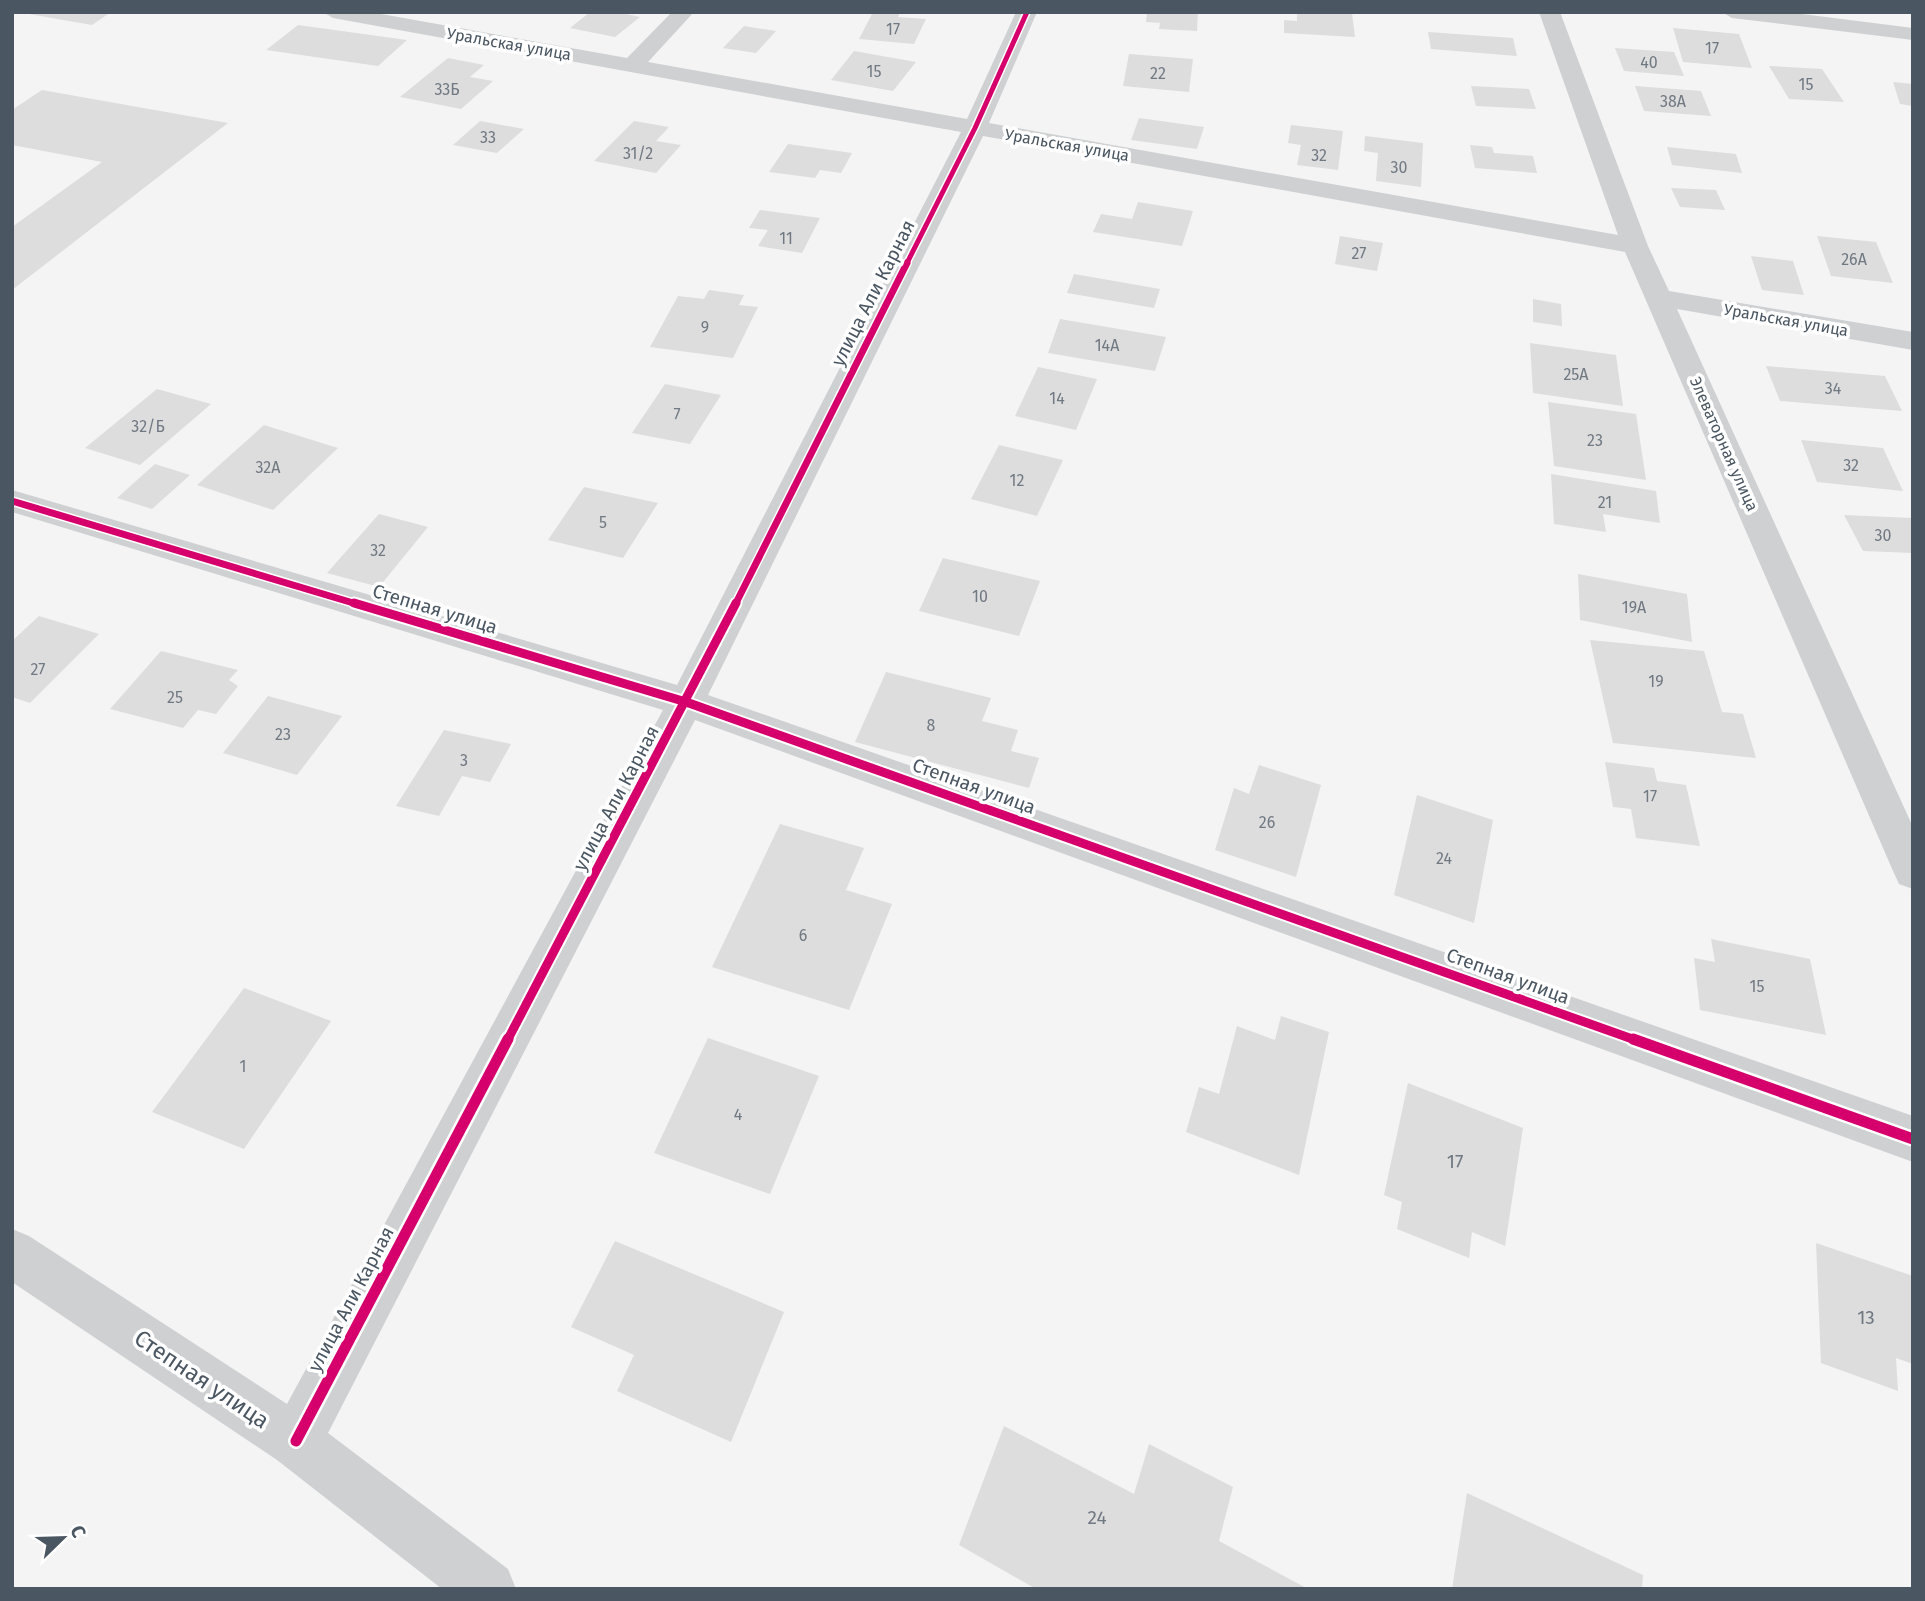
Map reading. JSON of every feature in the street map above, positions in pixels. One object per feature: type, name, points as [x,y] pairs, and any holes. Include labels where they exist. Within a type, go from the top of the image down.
[{"type":"street","name":"Уральская улица","points":[[333,12],[1635,246]]},
{"type":"street","points":[[632,66],[684,12]]},
{"type":"street","name":"улица Али Карная","points":[[296,1441],[686,702],[975,128],[1027,12]]},
{"type":"street","name":"Элеваторная улица","points":[[1549,12],[1635,246],[1913,871]]},
{"type":"street","points":[[1732,12],[1913,34]]},
{"type":"street","name":"Уральская улица","points":[[1659,298],[1913,341]]},
{"type":"street","name":"Степная улица","points":[[12,501],[686,702],[1913,1139]]},
{"type":"street","name":"Степная улица","points":[[12,1253],[296,1441],[488,1589]]},
{"type":"building","points":[[111,12],[92,25],[29,14]]},
{"type":"building","points":[[590,12],[617,12],[640,17],[615,37],[570,28]]},
{"type":"building","points":[[873,12],[900,12],[898,17],[926,19],[914,44],[859,39]]},
{"type":"building","points":[[1147,12],[1198,12],[1197,31],[1159,29],[1160,23],[1146,22]]},
{"type":"building","points":[[1297,12],[1352,13],[1355,37],[1284,33],[1284,20],[1297,21]]},
{"type":"building","points":[[298,25],[407,40],[378,66],[266,50]]},
{"type":"building","points":[[744,26],[776,31],[756,53],[723,48]]},
{"type":"building","points":[[1673,28],[1739,34],[1752,68],[1683,62]]},
{"type":"building","points":[[1428,32],[1513,38],[1517,56],[1431,49]]},
{"type":"building","points":[[1615,48],[1674,52],[1684,76],[1624,71]]},
{"type":"building","points":[[854,51],[916,62],[893,91],[831,80]]},
{"type":"building","points":[[1129,54],[1193,59],[1189,92],[1123,86]]},
{"type":"building","points":[[448,58],[484,65],[470,77],[493,81],[461,109],[400,97]]},
{"type":"building","points":[[1769,66],[1822,69],[1844,102],[1789,99]]},
{"type":"building","points":[[1893,82],[1913,84],[1913,106],[1900,104]]},
{"type":"building","points":[[1471,86],[1529,89],[1536,109],[1476,106]]},
{"type":"building","points":[[1635,86],[1701,91],[1711,116],[1644,111]]},
{"type":"building","points":[[42,90],[228,123],[12,290],[12,227],[102,162],[12,145],[12,110]]},
{"type":"building","points":[[1139,118],[1204,127],[1197,149],[1131,140]]},
{"type":"building","points":[[480,121],[524,129],[497,153],[453,145]]},
{"type":"building","points":[[634,121],[669,127],[656,141],[681,145],[656,173],[594,161]]},
{"type":"building","points":[[1291,125],[1343,131],[1338,170],[1297,165],[1301,145],[1288,143]]},
{"type":"building","points":[[1365,136],[1423,143],[1421,187],[1376,181],[1378,153],[1364,151]]},
{"type":"building","points":[[788,144],[852,153],[841,173],[820,170],[815,178],[769,172]]},
{"type":"building","points":[[1470,145],[1492,147],[1494,153],[1533,156],[1537,173],[1475,168]]},
{"type":"building","points":[[1667,147],[1736,154],[1742,173],[1672,165]]},
{"type":"building","points":[[1671,188],[1716,190],[1725,210],[1680,207]]},
{"type":"building","points":[[1138,202],[1193,211],[1182,246],[1093,232],[1101,214],[1132,219]]},
{"type":"building","points":[[760,210],[820,218],[802,253],[758,246],[768,230],[749,228]]},
{"type":"building","points":[[1340,236],[1383,243],[1377,271],[1335,264]]},
{"type":"building","points":[[1817,236],[1876,242],[1893,283],[1831,276]]},
{"type":"building","points":[[1751,256],[1793,261],[1804,295],[1762,290]]},
{"type":"building","points":[[1074,274],[1160,289],[1154,308],[1067,293]]},
{"type":"building","points":[[709,290],[744,295],[739,305],[758,307],[733,358],[650,347],[678,296],[704,299]]},
{"type":"building","points":[[1533,299],[1561,304],[1562,326],[1533,322]]},
{"type":"building","points":[[1060,319],[1166,337],[1155,371],[1048,353]]},
{"type":"building","points":[[1530,343],[1616,355],[1623,406],[1533,393]]},
{"type":"building","points":[[1766,366],[1885,376],[1902,411],[1780,401]]},
{"type":"building","points":[[1038,367],[1097,379],[1076,430],[1015,416]]},
{"type":"building","points":[[665,384],[721,395],[690,444],[632,433]]},
{"type":"building","points":[[157,389],[211,404],[140,465],[85,448]]},
{"type":"building","points":[[1548,402],[1636,414],[1646,480],[1554,466]]},
{"type":"building","points":[[264,425],[338,448],[273,510],[197,485]]},
{"type":"building","points":[[1801,440],[1883,448],[1903,491],[1817,482]]},
{"type":"building","points":[[999,445],[1063,460],[1037,516],[971,499]]},
{"type":"building","points":[[155,464],[190,475],[152,509],[117,498]]},
{"type":"building","points":[[1551,474],[1656,491],[1660,523],[1603,514],[1606,532],[1554,524]]},
{"type":"building","points":[[584,487],[658,503],[623,558],[548,540]]},
{"type":"building","points":[[379,514],[428,527],[379,587],[327,573]]},
{"type":"building","points":[[1844,515],[1913,518],[1913,553],[1863,551]]},
{"type":"building","points":[[943,558],[1040,581],[1019,636],[919,611]]},
{"type":"building","points":[[1578,574],[1687,594],[1692,642],[1580,620]]},
{"type":"building","points":[[39,616],[99,634],[30,703],[12,697],[12,641]]},
{"type":"building","points":[[1590,640],[1704,651],[1722,712],[1743,714],[1756,758],[1613,743]]},
{"type":"building","points":[[161,651],[238,670],[229,680],[238,686],[216,714],[198,710],[183,728],[110,709]]},
{"type":"building","points":[[886,672],[991,698],[982,721],[1018,730],[1011,751],[1039,758],[1029,788],[855,742]]},
{"type":"building","points":[[268,696],[342,716],[297,775],[223,753]]},
{"type":"building","points":[[444,730],[511,744],[490,782],[462,776],[439,816],[396,806]]},
{"type":"building","points":[[1605,762],[1654,768],[1657,781],[1686,785],[1700,846],[1636,838],[1631,809],[1613,807]]},
{"type":"building","points":[[1259,765],[1321,785],[1296,877],[1215,850],[1234,788],[1249,794]]},
{"type":"building","points":[[1417,795],[1493,820],[1474,923],[1394,895]]},
{"type":"building","points":[[780,824],[864,848],[846,890],[892,904],[849,1010],[712,967]]},
{"type":"building","points":[[1711,939],[1810,959],[1826,1035],[1700,1010],[1694,958],[1715,962]]},
{"type":"building","points":[[244,988],[331,1021],[244,1149],[152,1112]]},
{"type":"building","points":[[1281,1016],[1329,1032],[1299,1175],[1186,1132],[1199,1087],[1219,1094],[1237,1026],[1275,1040]]},
{"type":"building","points":[[708,1038],[819,1076],[770,1194],[654,1153]]},
{"type":"building","points":[[1408,1083],[1523,1128],[1505,1246],[1472,1232],[1469,1258],[1397,1229],[1402,1202],[1384,1195]]},
{"type":"building","points":[[615,1241],[784,1312],[731,1442],[617,1391],[634,1355],[571,1327]]},
{"type":"building","points":[[1816,1243],[1913,1276],[1913,1364],[1896,1358],[1898,1391],[1821,1363]]},
{"type":"building","points":[[1004,1426],[1134,1494],[1149,1444],[1233,1487],[1219,1541],[1308,1589],[1036,1589],[959,1545]]},
{"type":"building","points":[[1467,1493],[1643,1575],[1642,1589],[1452,1589]]},
{"type":"cycle path","points":[[296,1441],[686,702],[975,128],[1027,12]]},
{"type":"cycle path","points":[[12,501],[686,702],[1913,1139]]}]
